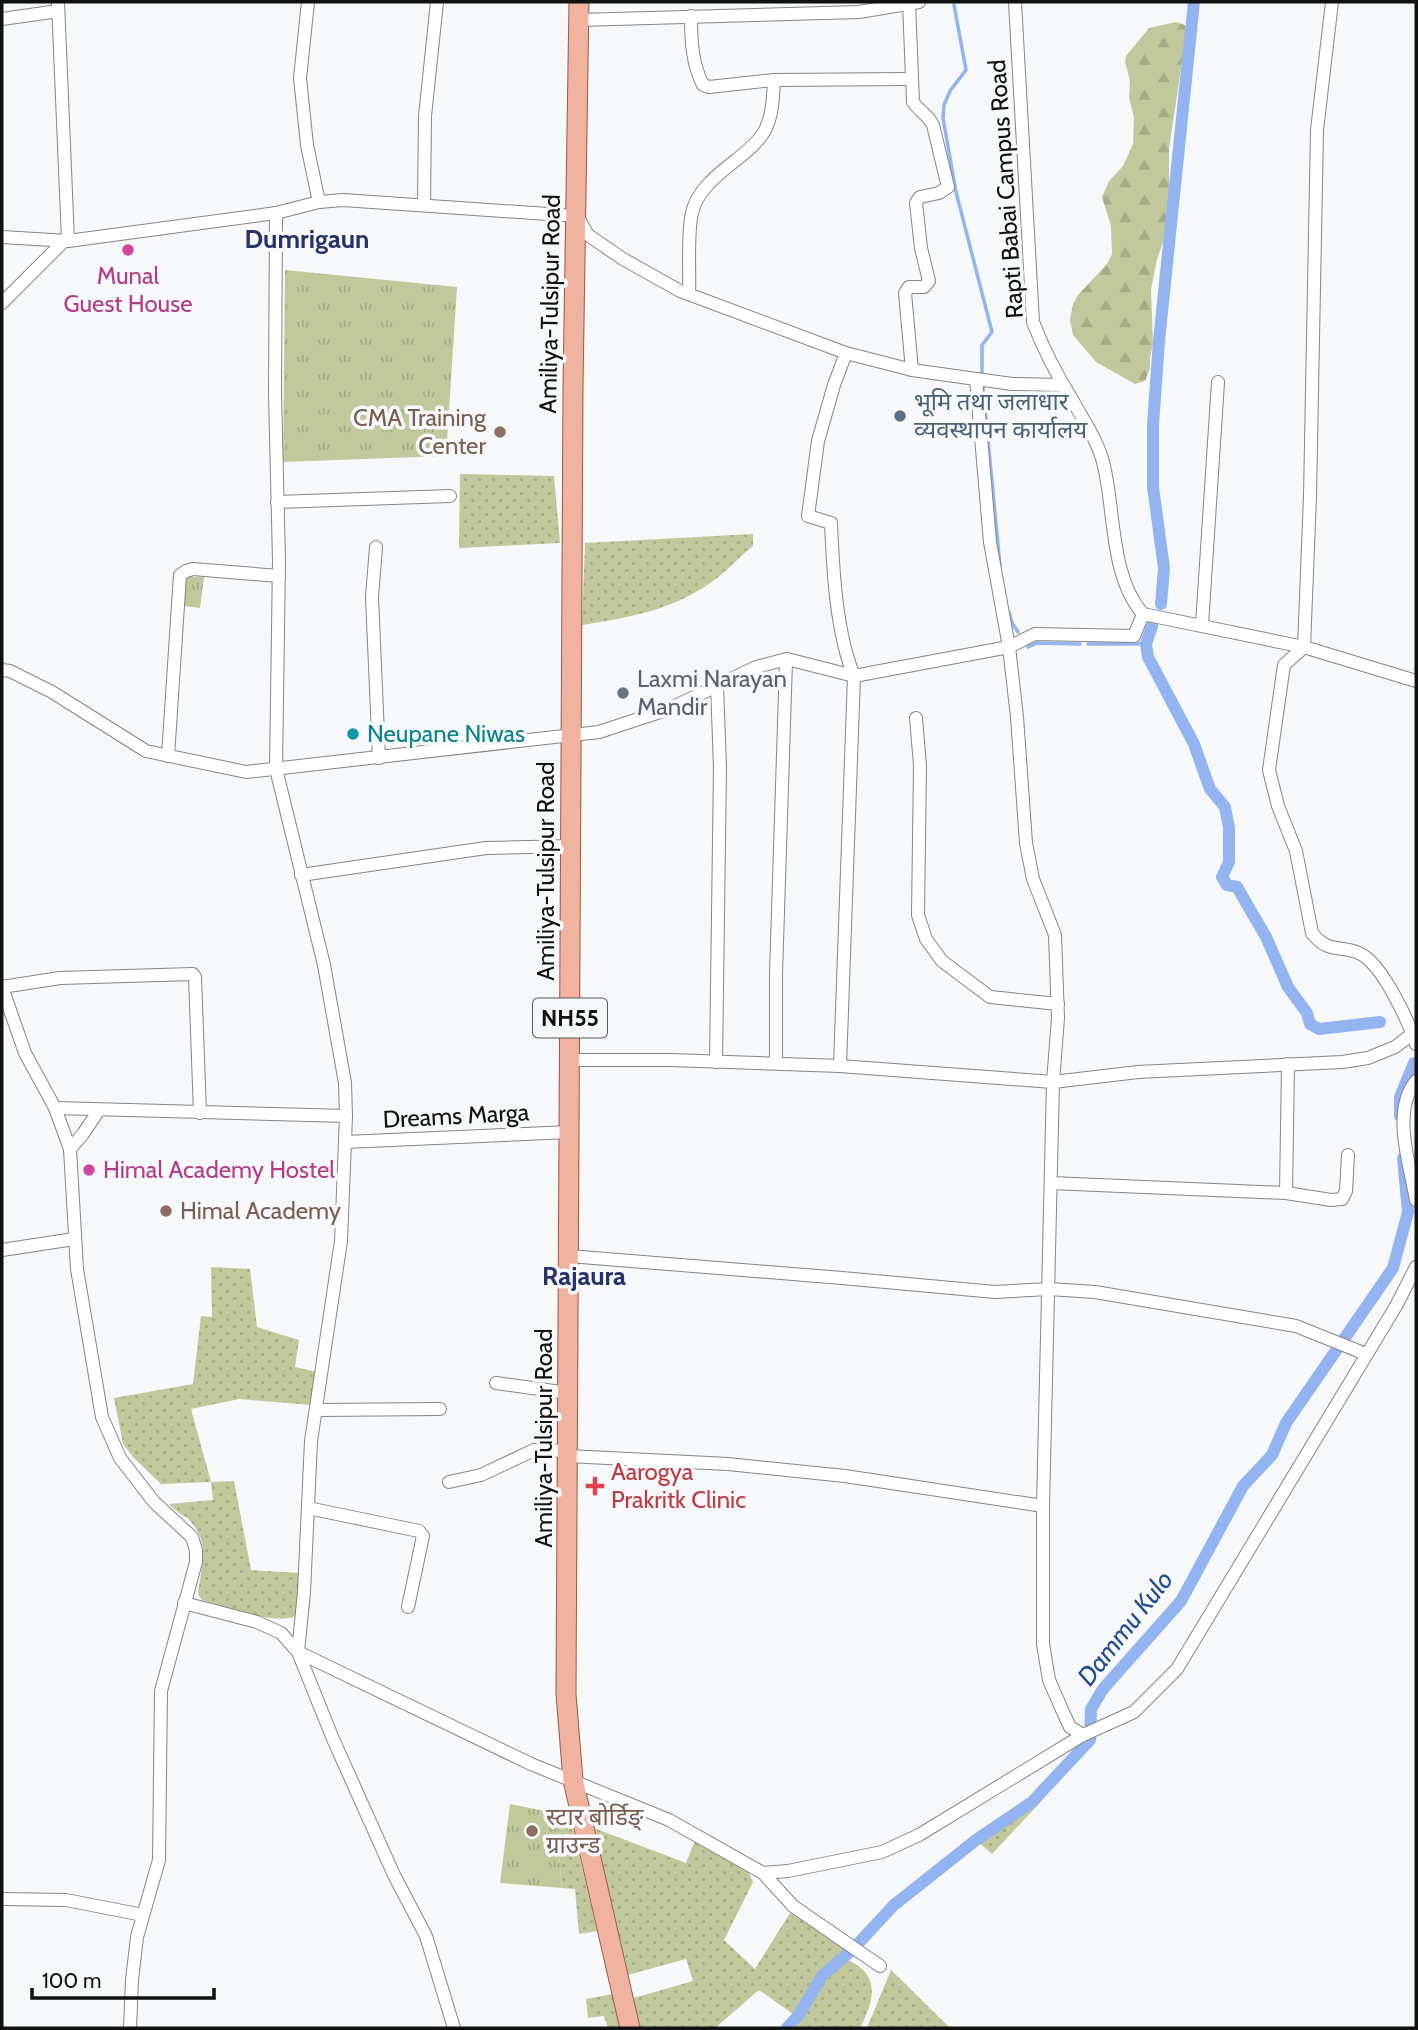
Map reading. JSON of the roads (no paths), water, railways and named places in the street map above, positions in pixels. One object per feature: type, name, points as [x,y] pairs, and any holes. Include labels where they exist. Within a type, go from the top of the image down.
[{"type":"main road","name":"Amiliya-Tulsipur Road","points":[[579,11],[573,387],[566,1693],[573,1780],[630,2028]]},
{"type":"street","points":[[308,2],[300,78],[307,145],[319,202]]},
{"type":"street","points":[[424,205],[425,116],[437,2]]},
{"type":"street","points":[[579,11],[691,16],[859,12],[914,2],[911,79],[913,102],[920,111],[929,116],[933,125],[948,187],[939,193],[920,197],[916,203],[929,281],[924,287],[909,287],[905,293],[912,370]]},
{"type":"street","name":"Rapti Babai Campus Road","points":[[1015,2],[1033,322],[1042,346],[1092,436],[1104,464],[1122,574],[1133,603],[1143,614]]},
{"type":"street","points":[[570,1060],[776,1063],[1053,1082],[1138,1072],[1342,1062],[1368,1058],[1415,1036],[1382,976],[1371,963],[1360,953],[1332,949],[1319,942],[1312,933],[1296,851],[1278,806],[1269,771],[1284,665],[1304,648],[1311,496],[1317,130],[1332,2]]},
{"type":"street","points":[[2,19],[58,6],[65,241],[2,303]]},
{"type":"street","points":[[691,16],[691,51],[703,85],[709,88],[774,80],[911,79]]},
{"type":"street","points":[[689,294],[692,211],[717,174],[744,153],[765,130],[772,107],[774,80]]},
{"type":"street","points":[[2,237],[65,241],[276,213],[319,202],[343,200],[577,216],[588,235],[623,259],[689,294],[846,353],[912,370],[976,380],[1063,385]]},
{"type":"street","points":[[276,213],[279,576],[276,769],[324,965],[345,1083],[346,1116],[341,1241],[311,1441],[304,1592],[298,1652]]},
{"type":"street","points":[[840,1066],[854,676],[845,653],[832,555],[831,523],[808,516],[818,441],[846,353]]},
{"type":"street","points":[[976,380],[990,542],[1009,647],[1017,717],[1026,843],[1033,879],[1055,935],[1058,1004],[1053,1082],[1043,1506],[1043,1644],[1049,1680],[1063,1712],[1070,1727],[1083,1735]]},
{"type":"street","points":[[1202,625],[1218,382]]},
{"type":"street","points":[[277,502],[450,496]]},
{"type":"street","points":[[376,547],[372,597],[379,758]]},
{"type":"street","points":[[168,756],[180,575],[193,569],[279,576]]},
{"type":"street","points":[[2,670],[52,692],[146,751],[246,772],[599,732],[669,709],[756,667],[786,661],[854,676],[1009,647],[1035,634],[1134,636],[1143,614],[1304,648],[1416,681]]},
{"type":"street","points":[[776,1063],[776,974],[786,661]]},
{"type":"street","points":[[716,1062],[720,804],[717,686]]},
{"type":"street","points":[[916,718],[920,765],[918,915],[926,939],[942,961],[990,997],[1058,1004]]},
{"type":"street","points":[[301,875],[486,848],[572,846]]},
{"type":"street","points":[[130,2028],[136,1937],[159,1860],[161,1691],[196,1562],[195,1544],[186,1530],[162,1512],[154,1502],[120,1458],[106,1430],[97,1396],[74,1239],[70,1149],[55,1108],[25,1053],[2,987],[60,978],[193,974],[200,1113]]},
{"type":"street","points":[[1286,1193],[1288,1064]]},
{"type":"street","points":[[1416,1081],[1408,1091],[1404,1127],[1416,1200]]},
{"type":"street","points":[[55,1108],[346,1116]]},
{"type":"street","points":[[70,1149],[99,1110]]},
{"type":"street","name":"Dreams Marga","points":[[345,1142],[570,1132]]},
{"type":"street","points":[[1051,1184],[1286,1193],[1331,1200],[1342,1199],[1346,1191],[1348,1155]]},
{"type":"street","points":[[2,1250],[74,1239]]},
{"type":"street","points":[[569,1256],[995,1292],[1049,1289],[1095,1292],[1296,1326],[1366,1354]]},
{"type":"street","points":[[763,1872],[788,1871],[883,1852],[919,1835],[1083,1735],[1134,1712],[1177,1669],[1416,1267]]},
{"type":"street","points":[[496,1383],[568,1393]]},
{"type":"street","points":[[316,1410],[440,1409]]},
{"type":"street","points":[[449,1482],[481,1475],[534,1450],[728,1464],[845,1476],[1043,1506]]},
{"type":"street","points":[[308,1508],[419,1531],[423,1536],[408,1607]]},
{"type":"street","points":[[184,1603],[257,1622],[281,1633],[298,1652],[333,1740],[394,1875],[426,1936],[454,2028]]},
{"type":"street","points":[[298,1652],[531,1765],[669,1820],[763,1872],[793,1906],[880,1966]]},
{"type":"street","points":[[2,1899],[66,1900],[143,1915]]},
{"type":"waterway","points":[[1161,604],[1164,568],[1153,487],[1153,425],[1159,341],[1194,2]]},
{"type":"waterway","points":[[954,5],[966,70],[950,91],[944,105],[943,118],[956,192],[992,332],[982,345],[982,374]]},
{"type":"waterway","points":[[983,387],[1000,566]]},
{"type":"waterway","points":[[1009,612],[1018,632]]},
{"type":"waterway","points":[[1152,626],[1146,644],[1148,657],[1194,744],[1210,789],[1225,807],[1229,828],[1229,862],[1222,877],[1227,885],[1237,887],[1266,937],[1288,987],[1307,1013],[1310,1024],[1319,1029],[1380,1022]]},
{"type":"waterway","points":[[1028,647],[1037,643],[1080,644]]},
{"type":"waterway","points":[[1088,644],[1146,644]]},
{"type":"waterway","name":"Dammu Kulo","points":[[1400,1116],[1400,1097],[1414,1063]]},
{"type":"waterway","name":"Dammu Kulo","points":[[787,2028],[798,2016],[822,1976],[853,1949],[894,1905],[976,1840],[1032,1802],[1090,1740],[1091,1709],[1103,1689],[1181,1601],[1243,1486],[1272,1455],[1286,1423],[1393,1268],[1408,1212],[1403,1158]]},
{"type":"place","name":"Munal Guest House","points":[[128,250]]},
{"type":"place","name":"भूमि तथा जलाधार व्यवस्थापन कार्यालय","points":[[900,416]]},
{"type":"place","name":"CMA Training Center","points":[[500,432]]},
{"type":"place","name":"Laxmi Narayan Mandir","points":[[623,693]]},
{"type":"place","name":"Neupane Niwas","points":[[353,734]]},
{"type":"place","name":"Himal Academy Hostel","points":[[89,1170]]},
{"type":"place","name":"Himal Academy","points":[[166,1211]]},
{"type":"place","name":"Aarogya Prakritk Clinic","points":[[595,1486]]},
{"type":"place","name":"स्टार बोर्डिङ् ग्राउन्ड","points":[[532,1831]]},
{"type":"district","name":"Dumrigaun","points":[[307,239]]},
{"type":"district","name":"Rajaura","points":[[584,1276]]}]
